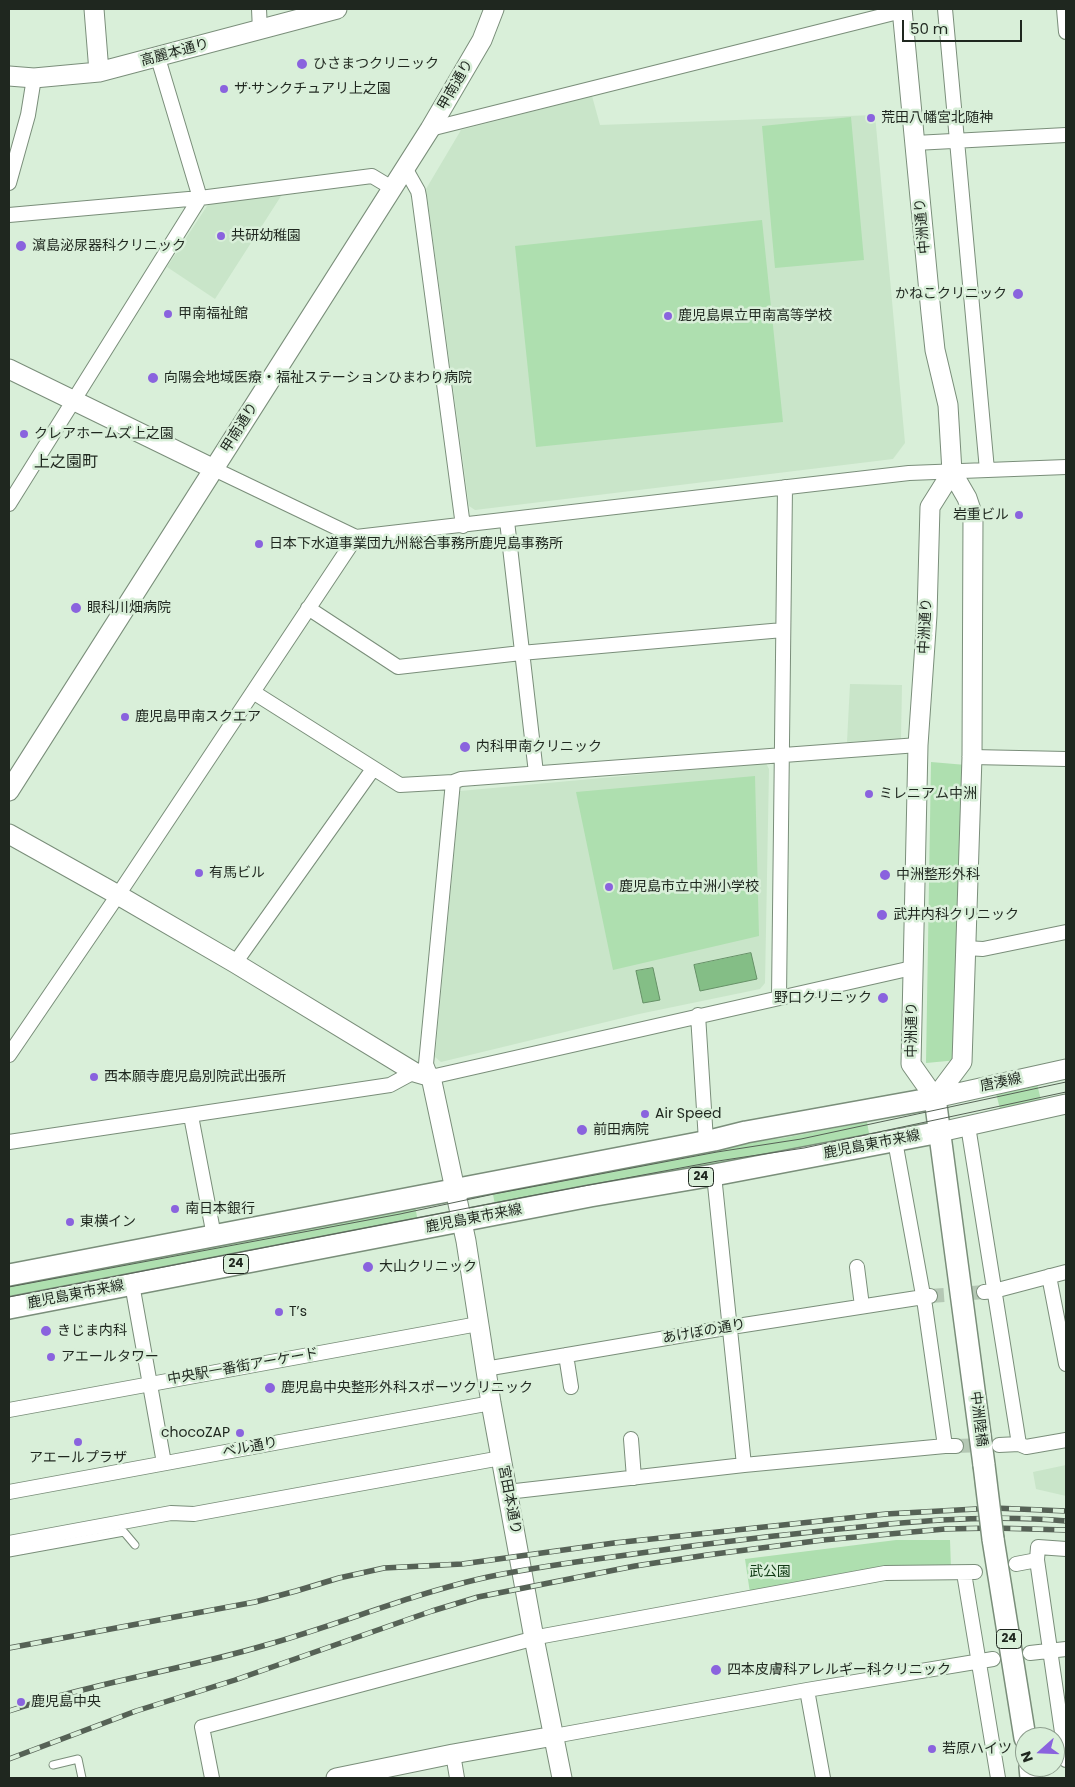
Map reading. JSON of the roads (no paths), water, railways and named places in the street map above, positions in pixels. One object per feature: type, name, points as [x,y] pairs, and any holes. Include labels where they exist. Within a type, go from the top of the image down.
[{"type":"main road","name":"中洲陸橋","points":[[935,1098],[994,1539],[1023,1727]]},
{"type":"main road","name":"24","points":[[9,1275],[746,1132],[935,1098]]},
{"type":"main road","name":"鹿児島東市来線","points":[[9,1308],[590,1196],[863,1148],[940,1132]]},
{"type":"street","points":[[94,9],[99,72]]},
{"type":"street","points":[[259,9],[260,30]]},
{"type":"street","name":"高麗本通り","points":[[9,76],[34,78],[99,72],[158,58],[337,9]]},
{"type":"street","name":"甲南通り","points":[[9,791],[430,129],[482,40],[494,9]]},
{"type":"street","points":[[945,9],[987,470]]},
{"type":"street","points":[[1064,9],[1066,32]]},
{"type":"street","points":[[430,129],[902,10]]},
{"type":"street","name":"中洲通り","points":[[902,10],[931,314],[935,350],[948,405],[952,472],[967,498],[973,516],[972,758],[962,1062],[935,1098],[911,1064],[918,746],[927,615],[930,507],[952,472]]},
{"type":"street","points":[[9,504],[200,198],[158,58]]},
{"type":"street","points":[[9,183],[28,115],[34,78]]},
{"type":"street","points":[[915,143],[1066,135]]},
{"type":"street","points":[[405,168],[419,196],[463,526]]},
{"type":"street","points":[[9,215],[200,198],[372,176],[392,188]]},
{"type":"street","points":[[9,369],[356,537],[909,473],[1066,467]]},
{"type":"street","points":[[778,997],[785,487]]},
{"type":"street","points":[[507,521],[536,773]]},
{"type":"street","points":[[9,1055],[118,895],[356,537]]},
{"type":"street","points":[[308,608],[398,667],[521,653],[784,630]]},
{"type":"street","points":[[253,692],[400,785],[453,782],[461,779],[536,773],[918,746]]},
{"type":"street","points":[[972,758],[1066,759]]},
{"type":"street","points":[[235,963],[373,769]]},
{"type":"street","points":[[423,1075],[426,1064],[453,782]]},
{"type":"street","points":[[9,834],[235,963],[423,1075]]},
{"type":"street","points":[[965,948],[982,949],[1066,932]]},
{"type":"street","points":[[9,1142],[390,1085],[423,1075],[912,968]]},
{"type":"street","points":[[698,1015],[706,1141]]},
{"type":"street","name":"唐湊線","points":[[935,1098],[1066,1069]]},
{"type":"street","name":"宮田本通り","points":[[423,1075],[456,1189],[507,1492],[562,1778]]},
{"type":"street","points":[[940,1132],[1066,1104]]},
{"type":"street","points":[[191,1116],[214,1236]]},
{"type":"street","points":[[968,1126],[989,1291],[1019,1444]]},
{"type":"street","points":[[507,1492],[744,1465],[951,1446],[926,1297],[895,1140]]},
{"type":"street","points":[[714,1175],[744,1465]]},
{"type":"street","points":[[857,1267],[862,1306]]},
{"type":"street","points":[[989,1291],[1066,1272]]},
{"type":"street","points":[[1050,1276],[1066,1364]]},
{"type":"street","points":[[132,1284],[164,1464]]},
{"type":"street","name":"あけぼの通り","points":[[485,1369],[731,1327],[926,1297]]},
{"type":"street","name":"中央駅一番街アーケード","points":[[9,1410],[478,1324]]},
{"type":"street","points":[[566,1356],[571,1387]]},
{"type":"street","name":"ベル通り","points":[[9,1492],[491,1403]]},
{"type":"street","points":[[631,1439],[634,1478]]},
{"type":"street","points":[[999,1445],[1019,1444],[1026,1447],[1066,1440]]},
{"type":"street","points":[[9,1543],[170,1513],[194,1514],[501,1458]]},
{"type":"street","points":[[1066,1549],[1038,1547],[1037,1560],[1066,1760]]},
{"type":"street","points":[[1016,1564],[1037,1560]]},
{"type":"street","points":[[212,1778],[202,1726],[534,1638],[885,1573],[970,1572],[978,1662],[998,1778]]},
{"type":"street","points":[[1030,1654],[1066,1649]]},
{"type":"street","points":[[336,1778],[452,1754],[807,1690],[994,1659]]},
{"type":"street","points":[[807,1690],[823,1778]]},
{"type":"street","points":[[452,1754],[457,1778]]},
{"type":"lane","points":[[9,1553],[124,1532],[135,1545]]},
{"type":"lane","points":[[53,1765],[78,1759],[82,1778]]},
{"type":"tunnel","points":[[930,1296],[984,1292]]},
{"type":"tunnel","points":[[956,1446],[988,1445]]},
{"type":"tram line","points":[[9,1287],[400,1214],[494,1194],[717,1152],[801,1139],[1066,1082]]},
{"type":"tram line","points":[[9,1297],[530,1196],[718,1161],[804,1148],[1066,1092]]},
{"type":"railway","points":[[9,1648],[255,1602],[339,1578],[384,1568],[462,1564],[614,1543],[886,1514],[994,1508],[1066,1511]]},
{"type":"railway","points":[[9,1711],[73,1692],[234,1654],[452,1586],[512,1572],[693,1546],[883,1524],[993,1518],[1066,1521]]},
{"type":"railway","points":[[9,1759],[136,1711],[235,1680],[432,1611],[478,1597],[635,1566],[823,1540],[945,1529],[1066,1530]]},
{"type":"place","name":"ひさまつクリニック","points":[[302,64]]},
{"type":"place","name":"ザ·サンクチュアリ上之園","points":[[224,89]]},
{"type":"place","name":"荒田八幡宮北随神","points":[[871,118]]},
{"type":"place","name":"共研幼稚園","points":[[221,236]]},
{"type":"place","name":"濵島泌尿器科クリニック","points":[[21,246]]},
{"type":"place","name":"かねこクリニック","points":[[1018,294]]},
{"type":"place","name":"甲南福祉館","points":[[168,314]]},
{"type":"place","name":"鹿児島県立甲南高等学校","points":[[668,316]]},
{"type":"place","name":"向陽会地域医療・福祉ステーションひまわり病院","points":[[153,378]]},
{"type":"place","name":"クレアホームズ上之園","points":[[24,434]]},
{"type":"place","name":"岩重ビル","points":[[1019,515]]},
{"type":"place","name":"日本下水道事業団九州総合事務所鹿児島事務所","points":[[259,544]]},
{"type":"place","name":"眼科川畑病院","points":[[76,608]]},
{"type":"place","name":"鹿児島甲南スクエア","points":[[125,717]]},
{"type":"place","name":"内科甲南クリニック","points":[[465,747]]},
{"type":"place","name":"ミレニアム中洲","points":[[869,794]]},
{"type":"place","name":"有馬ビル","points":[[199,873]]},
{"type":"place","name":"中洲整形外科","points":[[885,875]]},
{"type":"place","name":"鹿児島市立中洲小学校","points":[[609,887]]},
{"type":"place","name":"武井内科クリニック","points":[[882,915]]},
{"type":"place","name":"野口クリニック","points":[[883,998]]},
{"type":"place","name":"西本願寺鹿児島別院武出張所","points":[[94,1077]]},
{"type":"place","name":"Air Speed","points":[[645,1114]]},
{"type":"place","name":"前田病院","points":[[582,1130]]},
{"type":"place","name":"南日本銀行","points":[[175,1209]]},
{"type":"place","name":"東横イン","points":[[70,1222]]},
{"type":"place","name":"大山クリニック","points":[[368,1267]]},
{"type":"place","name":"T’s","points":[[279,1312]]},
{"type":"place","name":"きじま内科","points":[[46,1331]]},
{"type":"place","name":"アエールタワー","points":[[51,1357]]},
{"type":"place","name":"鹿児島中央整形外科スポーツクリニック","points":[[270,1388]]},
{"type":"place","name":"chocoZAP","points":[[240,1433]]},
{"type":"place","name":"アエールプラザ","points":[[78,1442]]},
{"type":"place","name":"四本皮膚科アレルギー科クリニック","points":[[716,1670]]},
{"type":"place","name":"鹿児島中央","points":[[21,1702]]},
{"type":"place","name":"若原ハイツ","points":[[932,1749]]},
{"type":"district","name":"上之園町","points":[[66,463]]},
{"type":"park label","name":"武公園","points":[[770,1572]]}]
